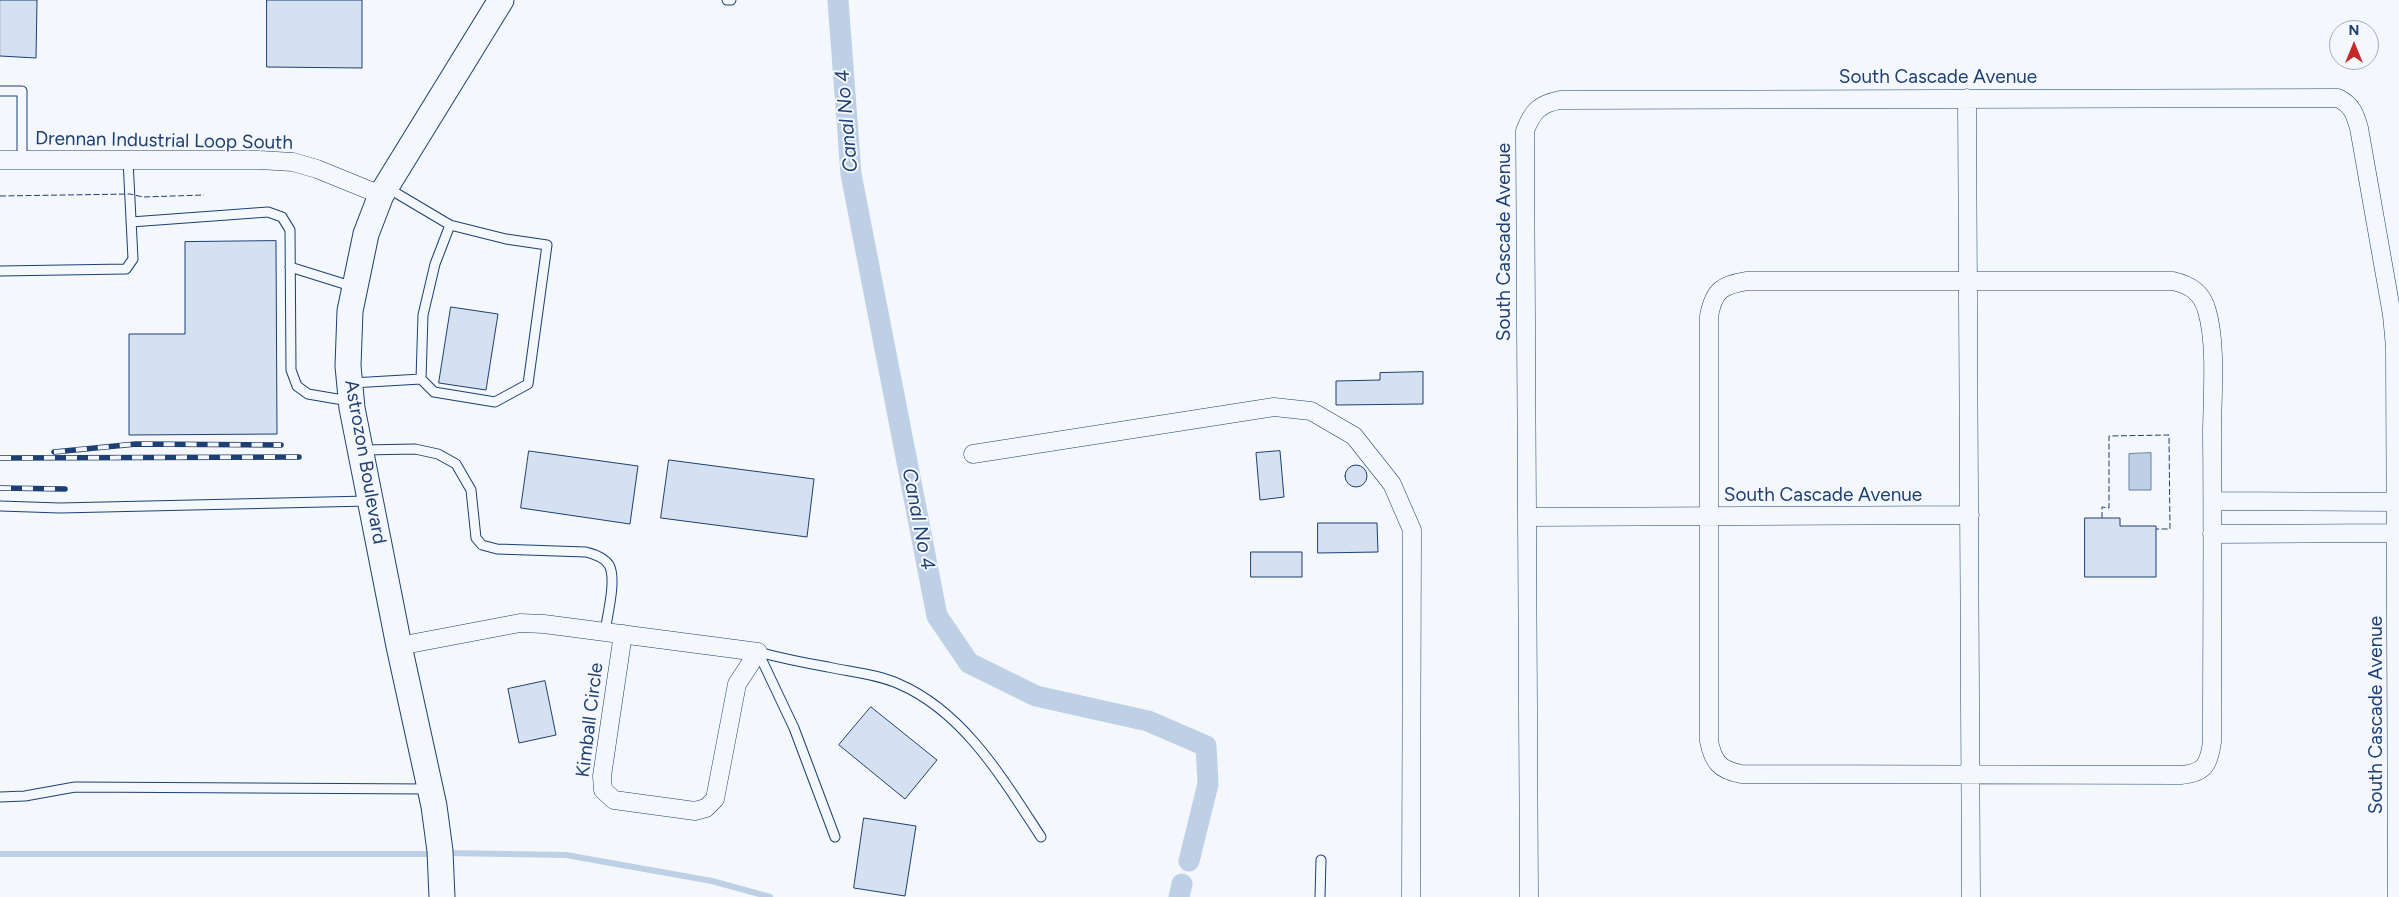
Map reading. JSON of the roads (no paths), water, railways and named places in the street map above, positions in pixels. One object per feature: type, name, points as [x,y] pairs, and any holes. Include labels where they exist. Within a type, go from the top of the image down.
[{"type":"main road","name":"Astrozon Boulevard","points":[[442,894],[432,797],[399,646],[360,450],[350,392],[348,347],[354,287],[366,234],[384,191],[501,0]]},
{"type":"street","points":[[1968,98],[1971,897]]},
{"type":"street","name":"South Cascade Avenue","points":[[1529,897],[1525,132],[1535,110],[1545,103],[1560,100],[1968,98],[2338,98],[2348,104],[2355,114],[2392,315],[2395,347],[2398,533],[2398,897]]},
{"type":"street","name":"Drennan Industrial Loop South","points":[[0,160],[293,162],[317,168],[384,191]]},
{"type":"street","points":[[1747,281],[1968,281],[2173,281],[2189,285],[2200,295],[2207,311],[2211,343],[2213,501],[2212,742],[2210,758],[2203,768],[2193,774],[2181,775],[1741,774],[1729,771],[1720,765],[1712,755],[1709,740],[1709,316],[1712,301],[1719,290],[1732,283],[1747,281]]},
{"type":"street","points":[[973,454],[1274,407],[1311,411],[1354,436],[1392,484],[1412,530],[1411,897]]},
{"type":"street","points":[[2213,501],[2397,502]]},
{"type":"street","name":"South Cascade Avenue","points":[[1526,517],[1970,515]]},
{"type":"street","points":[[2212,534],[2398,533]]},
{"type":"street","points":[[399,646],[520,624],[544,624],[758,652]]},
{"type":"street","name":"Kimball Circle","points":[[623,634],[602,776],[603,790],[614,800],[694,811],[706,808],[715,799],[737,684],[758,652]]},
{"type":"lane","points":[[0,91],[22,92],[22,160]]},
{"type":"lane","points":[[0,271],[126,269],[133,259],[128,160]]},
{"type":"lane","points":[[384,191],[450,225],[506,239],[547,245],[528,384],[495,402],[434,392],[421,379],[423,315],[435,264],[450,225]]},
{"type":"lane","points":[[131,222],[268,212],[282,216],[290,230],[291,370],[297,386],[308,394],[350,392],[421,379]]},
{"type":"lane","points":[[290,267],[354,287]]},
{"type":"lane","points":[[360,450],[415,449],[438,454],[456,464],[471,490],[476,538],[482,545],[497,549],[586,552],[598,556],[609,565],[613,577],[605,632]]},
{"type":"lane","points":[[0,506],[60,508],[371,501]]},
{"type":"lane","points":[[758,652],[794,728],[835,837]]},
{"type":"lane","points":[[758,652],[897,683],[931,700],[960,728],[1001,776],[1041,837]]},
{"type":"lane","points":[[0,797],[25,796],[75,787],[432,797]]},
{"type":"lane","points":[[1320,897],[1321,860]]},
{"type":"water","points":[[2151,453],[2151,490],[2129,490],[2129,454]]},
{"type":"waterway","name":"Canal No 4","points":[[838,0],[851,174],[937,616],[969,663],[1036,696],[1148,721],[1206,746],[1208,784],[1189,861]]},
{"type":"waterway","points":[[446,853],[566,855],[712,881],[770,897]]},
{"type":"waterway","points":[[0,854],[436,854]]},
{"type":"waterway","name":"Canal No 4","points":[[1179,897],[1182,884]]},
{"type":"railway","points":[[54,452],[136,444],[281,445]]},
{"type":"railway","points":[[0,458],[299,457]]},
{"type":"railway","points":[[0,488],[65,489]]}]
